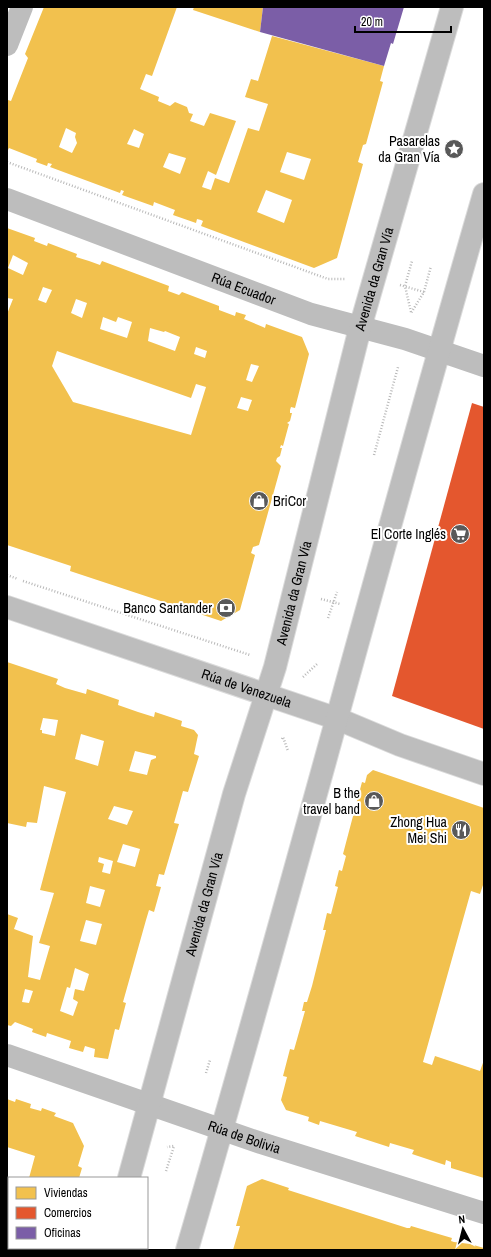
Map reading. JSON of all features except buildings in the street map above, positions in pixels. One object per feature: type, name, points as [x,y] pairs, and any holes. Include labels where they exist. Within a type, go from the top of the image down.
[{"type":"main road","points":[[7,45],[22,7]]},
{"type":"main road","name":"Avenida da Gran Vía","points":[[129,1177],[234,794],[275,667],[360,328],[452,7]]},
{"type":"main road","points":[[187,1250],[338,719],[439,350],[484,194]]},
{"type":"main road","name":"Rúa Ecuador","points":[[7,199],[311,314],[405,339],[484,366]]},
{"type":"main road","name":"Rúa de Venezuela","points":[[7,607],[338,719],[400,745],[484,774]]},
{"type":"main road","name":"Rúa de Bolivia","points":[[7,1055],[222,1130],[484,1213]]},
{"type":"path","points":[[7,162],[328,279],[375,279],[424,292]]},
{"type":"path","points":[[412,261],[404,286],[411,313],[424,292],[431,266]]},
{"type":"path","points":[[374,455],[399,362]]},
{"type":"path","points":[[294,592],[368,611]]},
{"type":"path","points":[[328,618],[337,592]]},
{"type":"path","points":[[303,678],[317,664]]},
{"type":"path","points":[[283,737],[288,751]]},
{"type":"path","points":[[206,1072],[210,1060]]},
{"type":"path","points":[[166,1171],[174,1146]]},
{"type":"place","name":"Pasarelas da Gran Vía","points":[[454,149]]},
{"type":"place","name":"BriCor","points":[[259,501]]},
{"type":"place","name":"El Corte Inglés","points":[[460,534]]},
{"type":"place","name":"Banco Santander","points":[[226,608]]},
{"type":"place","name":"B the travel band","points":[[374,801]]},
{"type":"place","name":"Zhong Hua Mei Shi","points":[[461,830]]}]
